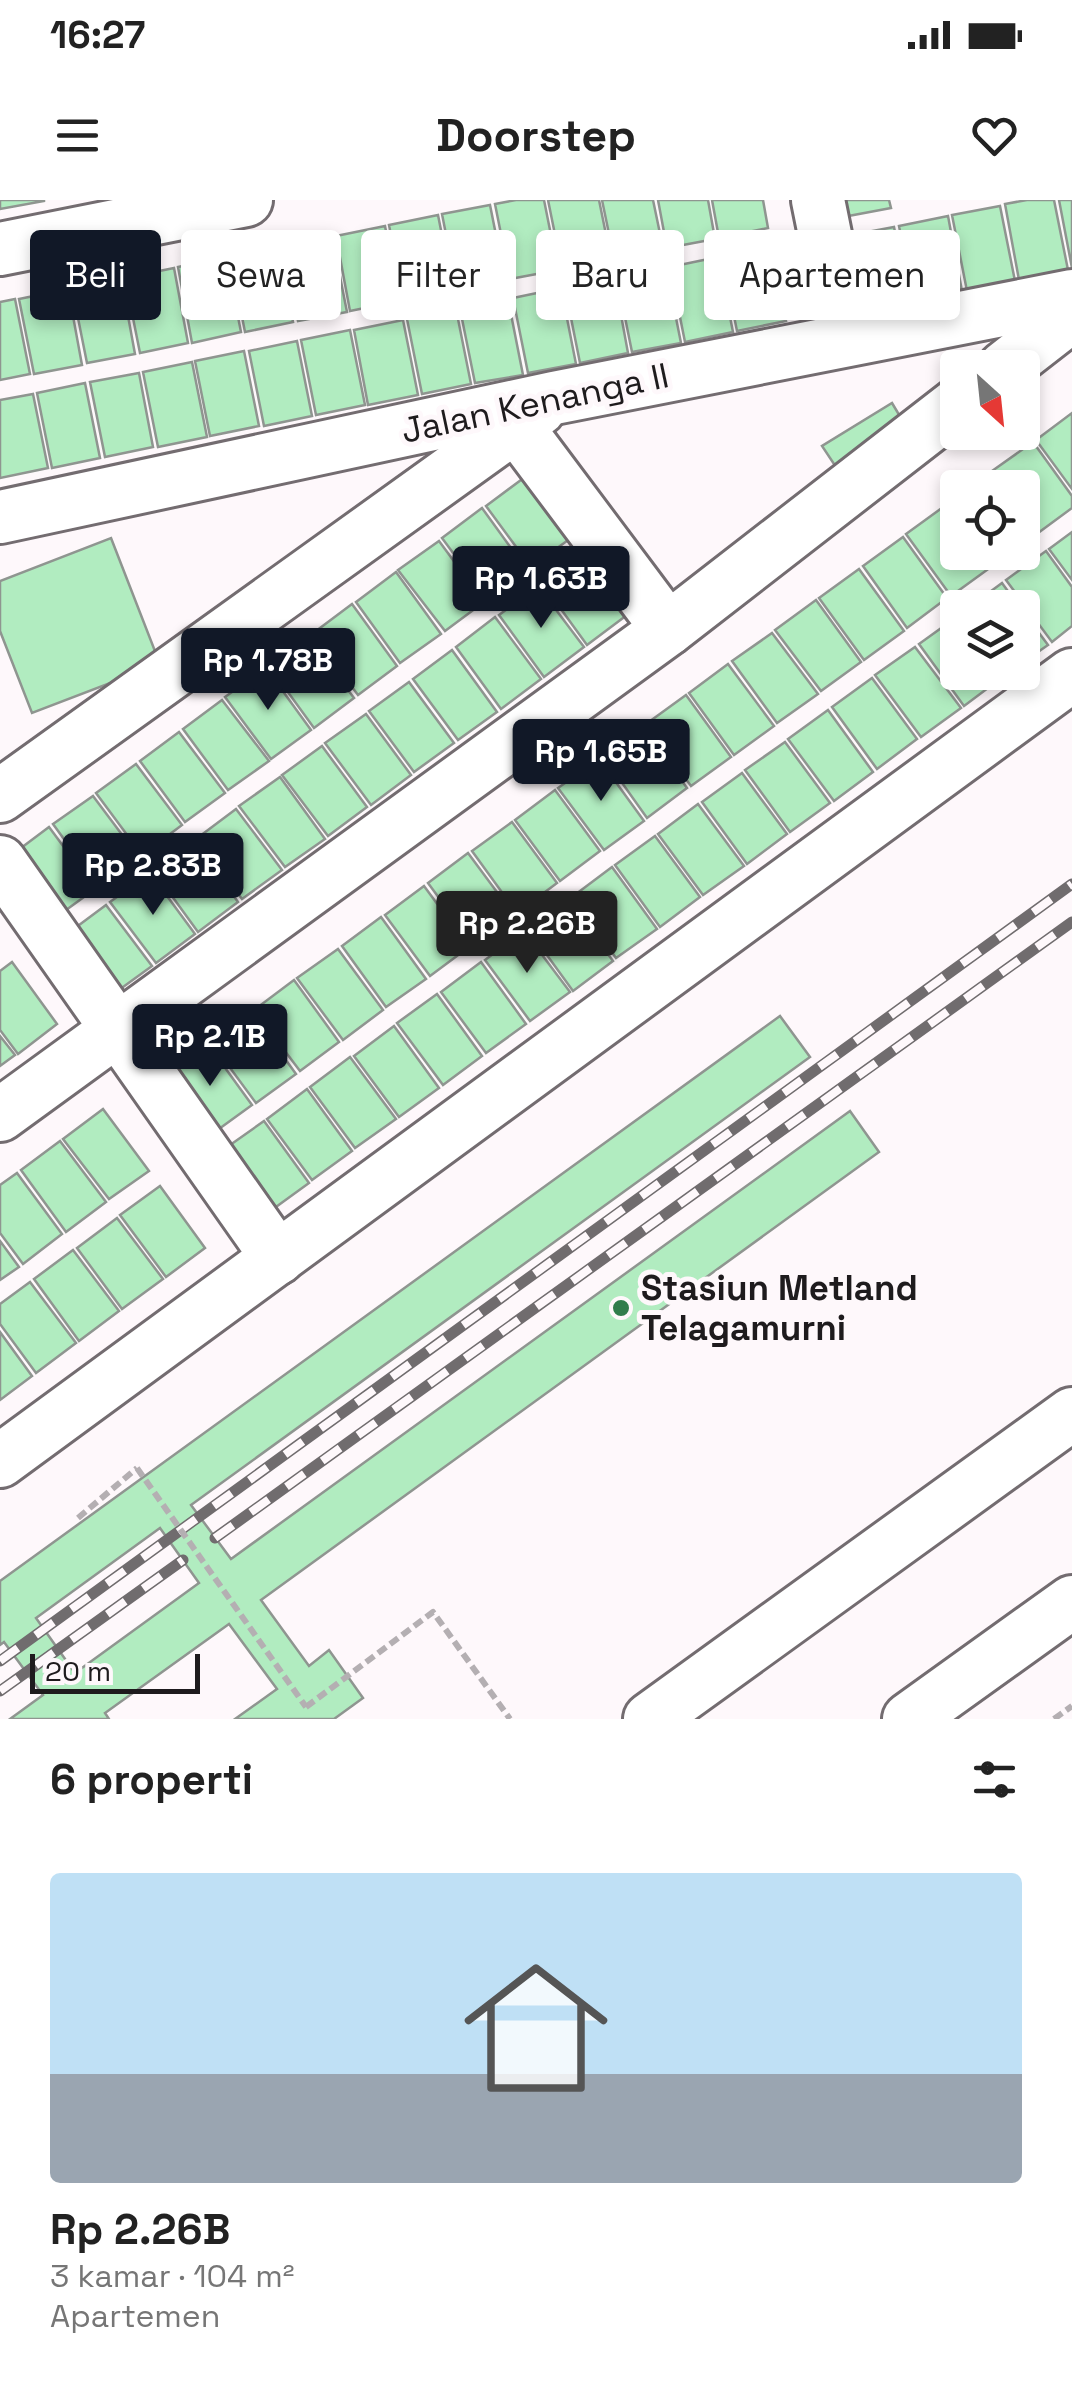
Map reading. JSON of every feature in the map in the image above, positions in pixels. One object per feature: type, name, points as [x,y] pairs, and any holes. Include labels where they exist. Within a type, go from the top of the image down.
[{"type":"street","points":[[0,249],[246,200]]},
{"type":"street","points":[[818,200],[846,340]]},
{"type":"street","name":"Jalan Kenanga II","points":[[0,517],[535,412],[846,340],[1072,296]]},
{"type":"street","points":[[1027,350],[1072,315]]},
{"type":"street","points":[[0,796],[535,412],[668,629]]},
{"type":"street","points":[[0,1115],[668,629],[940,418]]},
{"type":"street","points":[[0,1461],[1072,675]]},
{"type":"street","points":[[0,862],[278,1258]]},
{"type":"street","points":[[650,1719],[1072,1414]]},
{"type":"street","points":[[909,1719],[1072,1602]]},
{"type":"path","points":[[78,1518],[138,1468],[306,1707],[433,1612],[510,1719]]},
{"type":"path","points":[[1054,1719],[1072,1706]]},
{"type":"building","points":[[0,200],[44,200],[44,201],[0,209]]},
{"type":"building","points":[[544,200],[550,230],[536,230],[536,274],[516,278],[516,230],[500,230],[495,204]]},
{"type":"building","points":[[548,200],[599,200],[605,230],[554,230]]},
{"type":"building","points":[[602,200],[653,200],[659,230],[608,230]]},
{"type":"building","points":[[658,200],[708,200],[713,230],[704,230],[704,241],[684,245],[684,230],[664,230]]},
{"type":"building","points":[[712,200],[763,200],[768,228],[718,230]]},
{"type":"building","points":[[839,200],[889,200],[891,208],[843,217]]},
{"type":"building","points":[[1054,200],[1068,270],[1019,280],[1005,204]]},
{"type":"building","points":[[1059,200],[1072,200],[1072,268]]},
{"type":"building","points":[[490,205],[495,230],[445,230],[442,214]]},
{"type":"building","points":[[1000,206],[1015,281],[967,291],[960,230],[955,230],[952,215]]},
{"type":"building","points":[[438,215],[441,230],[390,230],[389,225]]},
{"type":"building","points":[[948,216],[951,230],[900,230],[899,226]]},
{"type":"building","points":[[361,231],[361,309],[350,311],[341,263],[341,235]]},
{"type":"building","points":[[704,260],[704,320],[731,320],[733,332],[685,342],[681,320],[684,320],[684,264]]},
{"type":"building","points":[[174,268],[188,343],[140,353],[133,320],[161,320],[161,271]]},
{"type":"building","points":[[341,282],[347,312],[341,313]]},
{"type":"building","points":[[536,293],[536,320],[567,320],[576,364],[528,373],[516,297]]},
{"type":"building","points":[[30,297],[30,320],[74,320],[82,365],[34,374],[19,299]]},
{"type":"building","points":[[15,299],[30,374],[0,380],[0,302]]},
{"type":"building","points":[[78,320],[129,320],[135,354],[87,363]]},
{"type":"building","points":[[188,320],[239,320],[241,332],[192,343]]},
{"type":"building","points":[[243,320],[293,320],[293,322],[245,332]]},
{"type":"building","points":[[403,320],[418,395],[368,405],[354,330]]},
{"type":"building","points":[[407,320],[458,320],[471,384],[422,394]]},
{"type":"building","points":[[462,320],[512,320],[523,375],[475,383]]},
{"type":"building","points":[[571,320],[622,320],[628,353],[580,363]]},
{"type":"building","points":[[626,320],[676,320],[681,343],[632,352]]},
{"type":"building","points":[[735,320],[786,320],[786,321],[737,331]]},
{"type":"building","points":[[350,330],[365,405],[316,415],[301,340]]},
{"type":"building","points":[[297,341],[312,416],[264,426],[249,351]]},
{"type":"building","points":[[244,351],[259,426],[210,436],[195,361]]},
{"type":"building","points":[[192,362],[207,437],[158,447],[143,372]]},
{"type":"building","points":[[139,373],[153,447],[105,457],[90,382]]},
{"type":"building","points":[[85,383],[100,458],[52,468],[37,393]]},
{"type":"building","points":[[33,394],[48,468],[0,478],[0,400]]},
{"type":"building","points":[[892,403],[910,433],[842,476],[822,446]]},
{"type":"building","points":[[1072,413],[1072,489],[1040,445],[1040,437]]},
{"type":"building","points":[[1022,450],[1039,450],[1072,496],[1072,508],[1040,532],[1040,470],[993,470]]},
{"type":"building","points":[[525,477],[571,538],[531,567],[486,506]]},
{"type":"building","points":[[482,508],[527,570],[488,600],[442,538]]},
{"type":"building","points":[[940,509],[940,570],[987,570],[959,590],[947,590],[906,534]]},
{"type":"building","points":[[1072,532],[1072,580],[1049,549]]},
{"type":"building","points":[[903,537],[941,590],[940,603],[907,628],[863,566]]},
{"type":"building","points":[[111,538],[160,664],[32,713],[0,631],[0,581]]},
{"type":"building","points":[[439,541],[484,602],[445,631],[398,570]]},
{"type":"building","points":[[1046,551],[1072,587],[1072,626],[1052,642],[1040,626],[1040,590],[1013,590],[1006,580],[1020,570],[1040,570],[1040,555]]},
{"type":"building","points":[[582,554],[627,615],[587,645],[542,583]]},
{"type":"building","points":[[859,569],[904,631],[864,660],[819,598]]},
{"type":"building","points":[[396,572],[441,634],[400,663],[356,602]]},
{"type":"building","points":[[538,586],[584,647],[544,677],[499,615]]},
{"type":"building","points":[[816,600],[861,662],[821,691],[775,630]]},
{"type":"building","points":[[352,604],[397,666],[358,695],[312,634]]},
{"type":"building","points":[[495,617],[541,679],[501,709],[456,647]]},
{"type":"building","points":[[940,629],[940,673],[919,644]]},
{"type":"building","points":[[772,633],[818,694],[777,723],[732,661]]},
{"type":"building","points":[[1040,634],[1048,645],[1040,651]]},
{"type":"building","points":[[308,637],[354,698],[314,728],[269,666]]},
{"type":"building","points":[[915,647],[940,680],[940,690],[947,690],[961,708],[921,737],[875,675]]},
{"type":"building","points":[[452,650],[497,712],[458,740],[413,679]]},
{"type":"building","points":[[728,664],[774,726],[734,755],[689,693]]},
{"type":"building","points":[[266,668],[311,730],[271,759],[225,697]]},
{"type":"building","points":[[872,678],[917,739],[877,769],[832,707]]},
{"type":"building","points":[[409,682],[454,743],[414,772],[369,711]]},
{"type":"building","points":[[952,690],[985,690],[964,706]]},
{"type":"building","points":[[686,695],[731,757],[691,786],[646,724]]},
{"type":"building","points":[[222,700],[269,761],[228,790],[183,729]]},
{"type":"building","points":[[828,710],[873,772],[834,801],[788,739]]},
{"type":"building","points":[[366,714],[411,775],[371,805],[325,743]]},
{"type":"building","points":[[642,726],[687,788],[647,818],[603,756]]},
{"type":"building","points":[[179,732],[225,793],[185,822],[140,761]]},
{"type":"building","points":[[785,742],[830,803],[790,832],[745,770]]},
{"type":"building","points":[[322,746],[367,807],[328,836],[282,775]]},
{"type":"building","points":[[599,759],[644,821],[604,850],[558,788]]},
{"type":"building","points":[[136,764],[182,825],[142,855],[96,793]]},
{"type":"building","points":[[742,773],[787,834],[747,864],[702,802]]},
{"type":"building","points":[[280,777],[325,839],[285,867],[239,806]]},
{"type":"building","points":[[555,790],[600,851],[560,881],[515,820]]},
{"type":"building","points":[[93,796],[138,856],[98,886],[53,824]]},
{"type":"building","points":[[698,804],[744,866],[703,895],[658,834]]},
{"type":"building","points":[[236,809],[282,870],[242,899],[196,839]]},
{"type":"building","points":[[512,822],[557,883],[517,913],[472,851]]},
{"type":"building","points":[[49,827],[95,889],[55,918],[9,857]]},
{"type":"building","points":[[655,836],[700,897],[660,927],[615,865]]},
{"type":"building","points":[[193,840],[238,902],[198,932],[153,870]]},
{"type":"building","points":[[468,853],[514,915],[473,944],[428,883]]},
{"type":"building","points":[[612,867],[657,929],[616,958],[572,897]]},
{"type":"building","points":[[150,873],[195,934],[156,963],[110,902]]},
{"type":"building","points":[[424,886],[469,947],[430,976],[385,915]]},
{"type":"building","points":[[567,899],[613,961],[573,991],[528,929]]},
{"type":"building","points":[[106,905],[152,966],[112,995],[67,934]]},
{"type":"building","points":[[381,917],[426,979],[386,1007],[342,946]]},
{"type":"building","points":[[524,931],[570,992],[530,1021],[485,960]]},
{"type":"building","points":[[338,949],[383,1010],[343,1040],[297,978]]},
{"type":"building","points":[[12,962],[57,1024],[18,1054],[0,1030],[0,971]]},
{"type":"building","points":[[481,962],[526,1024],[486,1053],[441,992]]},
{"type":"building","points":[[294,980],[339,1042],[300,1071],[254,1010]]},
{"type":"building","points":[[437,994],[482,1056],[443,1085],[397,1023]]},
{"type":"building","points":[[251,1012],[296,1074],[256,1103],[211,1042]]},
{"type":"building","name":"Stasiun Metland Telagamurni","points":[[780,1016],[810,1057],[191,1505],[231,1559],[850,1111],[879,1152],[261,1600],[309,1666],[329,1650],[363,1698],[334,1719],[235,1719],[277,1689],[229,1624],[105,1713],[109,1719],[10,1719],[43,1695],[4,1642],[0,1645],[0,1581]],"holes":[[[160,1528],[199,1583],[75,1673],[36,1618]]]},
{"type":"building","points":[[394,1026],[439,1088],[399,1117],[354,1056]]},
{"type":"building","points":[[0,1036],[15,1055],[0,1066]]},
{"type":"building","points":[[207,1043],[252,1105],[212,1134],[167,1072]]},
{"type":"building","points":[[350,1057],[396,1119],[355,1148],[310,1087]]},
{"type":"building","points":[[307,1089],[352,1151],[312,1180],[267,1119]]},
{"type":"building","points":[[103,1109],[149,1171],[109,1199],[63,1139]]},
{"type":"building","points":[[264,1121],[309,1183],[269,1212],[223,1150]]},
{"type":"building","points":[[60,1141],[106,1202],[66,1232],[21,1170]]},
{"type":"building","points":[[17,1173],[62,1234],[23,1264],[0,1233],[0,1185]]},
{"type":"building","points":[[160,1186],[205,1248],[166,1277],[120,1215]]},
{"type":"building","points":[[117,1218],[163,1279],[122,1309],[77,1248]]},
{"type":"building","points":[[0,1241],[19,1267],[0,1280]]},
{"type":"building","points":[[73,1250],[119,1311],[79,1341],[34,1279]]},
{"type":"building","points":[[30,1282],[76,1343],[36,1373],[0,1324],[0,1304]]},
{"type":"building","points":[[0,1332],[32,1376],[0,1400]]},
{"type":"railway","points":[[0,1661],[1072,884]]},
{"type":"railway","points":[[215,1538],[1072,922]]},
{"type":"railway","points":[[0,1691],[183,1560]]},
{"type":"place","name":"Stasiun Metland Telagamurni","points":[[621,1308]]}]
